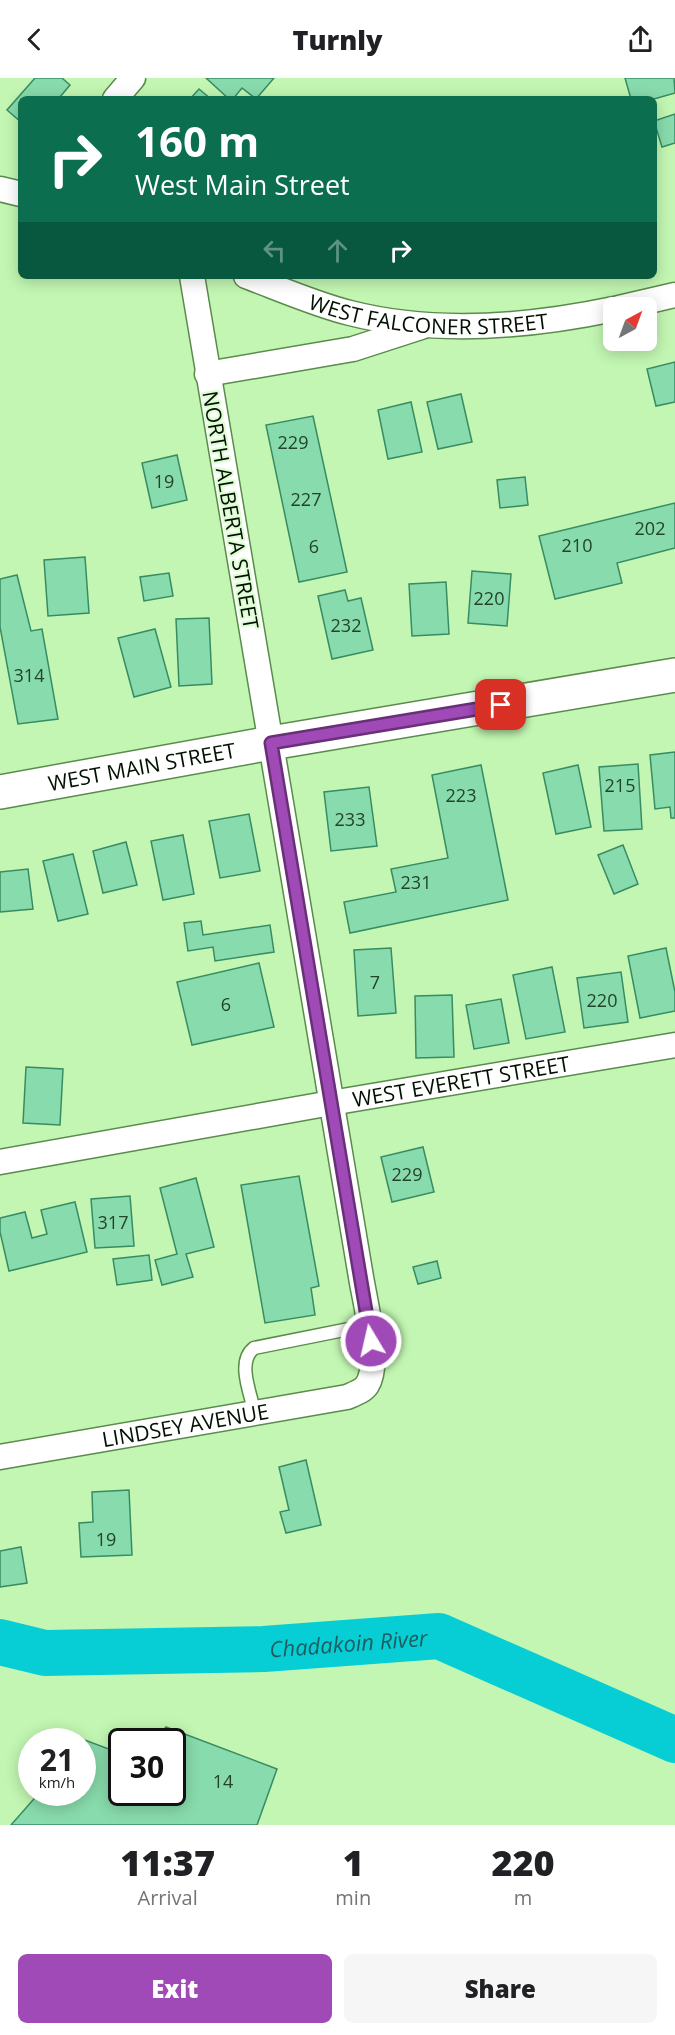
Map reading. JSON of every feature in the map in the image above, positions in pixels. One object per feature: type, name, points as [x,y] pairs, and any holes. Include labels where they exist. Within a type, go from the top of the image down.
[{"type":"main road","name":"WEST MAIN STREET","points":[[0,792],[271,743],[675,675]]},
{"type":"street","points":[[118,96],[133,78]]},
{"type":"street","points":[[0,189],[18,193]]},
{"type":"street","name":"NORTH ALBERTA STREET","points":[[192,279],[369,1325],[374,1357],[373,1371],[366,1386]]},
{"type":"street","name":"WEST FALCONER STREET","points":[[254,279],[349,313],[424,326],[508,325],[603,311]]},
{"type":"street","points":[[657,300],[675,296]]},
{"type":"street","points":[[207,374],[354,349],[424,326]]},
{"type":"street","name":"WEST EVERETT STREET","points":[[0,1162],[675,1045]]},
{"type":"street","name":"LINDSEY AVENUE","points":[[0,1457],[347,1397],[366,1386]]},
{"type":"lane","points":[[255,1413],[245,1359],[254,1348],[369,1325]]},
{"type":"building","points":[[35,78],[62,78],[70,85],[61,96],[19,96]]},
{"type":"building","points":[[206,78],[274,78],[259,96],[252,96],[242,88],[235,96],[226,96]]},
{"type":"building","points":[[625,78],[674,78],[675,93],[657,98],[657,96],[630,96]]},
{"type":"building","points":[[199,89],[207,96],[193,96]]},
{"type":"building","points":[[18,97],[18,119],[7,110]]},
{"type":"building","points":[[675,114],[675,143],[662,147],[657,131],[657,120]]},
{"type":"building","points":[[675,362],[675,402],[656,406],[647,369]]},
{"type":"building","points":[[461,394],[472,442],[438,449],[427,402]]},
{"type":"building","points":[[411,402],[422,452],[388,459],[378,410]]},
{"type":"building","points":[[313,416],[347,572],[299,582],[266,425]]},
{"type":"building","points":[[177,455],[187,500],[152,508],[142,463]]},
{"type":"building","points":[[525,477],[528,505],[500,508],[497,480]]},
{"type":"building","points":[[675,503],[675,548],[617,563],[622,583],[555,599],[539,536]]},
{"type":"building","points":[[85,557],[89,613],[48,616],[44,560]]},
{"type":"building","points":[[472,571],[511,574],[507,626],[468,623]]},
{"type":"building","points":[[169,573],[173,596],[144,601],[140,577]]},
{"type":"building","points":[[17,575],[31,631],[42,629],[58,719],[18,724],[0,627],[0,579]]},
{"type":"building","points":[[446,582],[449,634],[412,636],[409,584]]},
{"type":"building","points":[[345,590],[348,601],[361,598],[373,650],[332,659],[318,596]]},
{"type":"building","points":[[209,618],[212,684],[179,686],[176,619]]},
{"type":"building","points":[[155,629],[171,687],[134,697],[118,638]]},
{"type":"building","points":[[675,752],[675,818],[671,818],[670,807],[655,809],[650,755]]},
{"type":"building","points":[[638,764],[642,829],[604,831],[599,767]]},
{"type":"building","points":[[481,765],[508,900],[350,933],[344,902],[396,892],[391,869],[448,858],[432,775]]},
{"type":"building","points":[[578,765],[591,827],[556,834],[543,773]]},
{"type":"building","points":[[369,787],[377,846],[331,851],[324,792]]},
{"type":"building","points":[[249,814],[260,871],[220,878],[209,821]]},
{"type":"building","points":[[183,835],[194,894],[163,900],[151,841]]},
{"type":"building","points":[[126,842],[137,885],[103,893],[93,851]]},
{"type":"building","points":[[623,845],[638,884],[614,894],[598,855]]},
{"type":"building","points":[[73,854],[88,914],[58,921],[43,861]]},
{"type":"building","points":[[28,869],[33,909],[0,912],[0,872]]},
{"type":"building","points":[[201,921],[203,935],[270,925],[274,952],[215,961],[213,947],[188,951],[184,923]]},
{"type":"building","points":[[391,948],[396,1013],[358,1016],[354,950]]},
{"type":"building","points":[[666,948],[675,992],[675,1011],[640,1018],[628,956]]},
{"type":"building","points":[[259,963],[274,1027],[192,1045],[177,982]]},
{"type":"building","points":[[552,967],[565,1032],[526,1039],[513,975]]},
{"type":"building","points":[[621,972],[628,1022],[584,1028],[577,978]]},
{"type":"building","points":[[452,995],[454,1057],[416,1058],[415,996]]},
{"type":"building","points":[[501,999],[509,1043],[474,1049],[466,1005]]},
{"type":"building","points":[[26,1067],[63,1069],[60,1125],[23,1123]]},
{"type":"building","points":[[423,1147],[434,1192],[392,1202],[381,1157]]},
{"type":"building","points":[[299,1176],[319,1286],[311,1288],[315,1315],[265,1323],[241,1185]]},
{"type":"building","points":[[196,1178],[214,1247],[186,1254],[193,1277],[162,1285],[155,1260],[177,1254],[160,1188]]},
{"type":"building","points":[[130,1196],[134,1246],[95,1248],[91,1199]]},
{"type":"building","points":[[75,1202],[87,1252],[9,1271],[0,1232],[0,1218],[25,1212],[32,1238],[47,1234],[41,1210]]},
{"type":"building","points":[[149,1255],[152,1280],[117,1285],[113,1259]]},
{"type":"building","points":[[437,1261],[441,1278],[418,1284],[413,1267]]},
{"type":"building","points":[[306,1460],[321,1525],[286,1533],[280,1512],[289,1510],[279,1467]]},
{"type":"building","points":[[129,1490],[132,1555],[81,1557],[79,1523],[93,1522],[92,1492]]},
{"type":"building","points":[[21,1547],[27,1583],[0,1587],[0,1551]]},
{"type":"building","points":[[186,1735],[277,1769],[257,1825],[11,1825],[28,1806],[96,1806],[96,1744],[108,1749],[108,1806],[186,1806]]},
{"type":"waterway","name":"Chadakoin River","points":[[0,1642],[45,1653],[264,1649],[439,1636],[675,1740]]},
{"type":"route","points":[[371,1341],[271,743],[501,705]]}]
